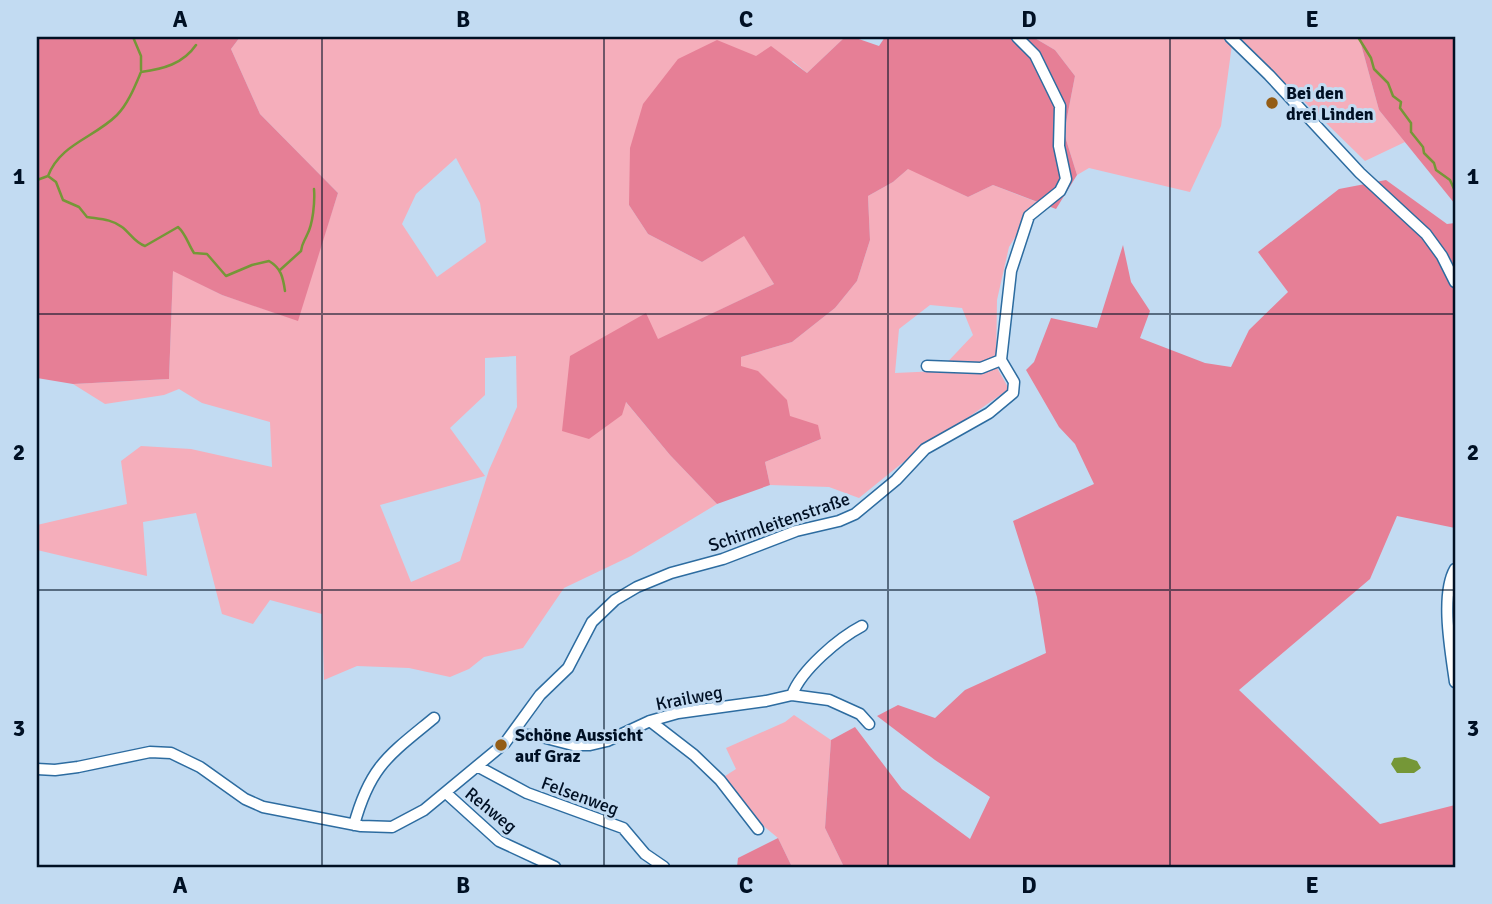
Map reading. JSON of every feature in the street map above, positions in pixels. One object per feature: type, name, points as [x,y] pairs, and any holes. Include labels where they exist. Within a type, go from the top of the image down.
[{"type":"street","name":"Schirmleitenstraße","points":[[37,769],[78,767],[150,752],[170,753],[200,767],[245,799],[263,807],[355,825],[393,827],[424,810],[446,793],[513,734],[540,695],[568,668],[592,622],[615,600],[637,587],[671,573],[723,559],[796,531],[839,521],[855,514],[896,480],[925,449],[989,413],[1013,393],[1013,382],[1001,360],[1008,286],[1029,216],[1060,191],[1066,178],[1059,146],[1060,106],[1035,55],[1017,37]]},
{"type":"street","points":[[1230,37],[1360,173],[1426,234],[1442,256],[1455,282]]},
{"type":"street","points":[[927,366],[981,368],[1001,360]]},
{"type":"street","points":[[1455,569],[1448,590],[1449,634],[1455,682]]},
{"type":"street","points":[[792,695],[795,686],[815,663],[862,626]]},
{"type":"street","name":"Krailweg","points":[[513,734],[538,736],[573,745],[590,745],[678,713],[792,695],[829,701],[860,714],[869,724]]},
{"type":"street","points":[[355,825],[362,796],[377,769],[386,758],[434,718]]},
{"type":"street","points":[[650,721],[694,755],[720,780],[758,829]]},
{"type":"street","name":"Felsenweg","points":[[477,766],[527,793],[623,828],[645,854],[664,867]]},
{"type":"street","name":"Rehweg","points":[[446,793],[499,841],[555,867]]},
{"type":"shaded area","points":[[37,37],[240,37],[231,49],[260,114],[338,193],[298,321],[222,295],[173,271],[169,379],[73,384],[37,378]]},
{"type":"shaded area","points":[[240,37],[845,37],[807,73],[793,61],[629,205],[648,234],[702,262],[744,235],[774,284],[657,340],[645,313],[625,401],[670,455],[717,504],[631,556],[564,588],[523,648],[484,657],[469,669],[450,677],[409,668],[357,666],[324,680],[322,614],[270,600],[253,624],[222,614],[196,513],[143,522],[147,576],[37,550],[37,525],[127,504],[121,461],[141,446],[191,449],[272,467],[270,422],[202,403],[179,389],[164,395],[105,404],[73,384],[169,379],[173,270],[222,295],[297,320],[338,193],[260,114],[231,49]],"holes":[[[456,158],[480,203],[486,242],[437,277],[402,224],[416,194]],[[516,356],[517,407],[489,470],[460,561],[411,582],[380,505],[485,476],[450,428],[485,395],[485,358]]]},
{"type":"shaded area","points":[[845,37],[879,46],[885,37],[1033,37],[1055,50],[1075,76],[1064,133],[1077,175],[1056,209],[993,185],[968,197],[908,169],[893,182],[868,196],[870,240],[857,281],[835,308],[792,342],[741,357],[741,366],[758,371],[787,400],[790,416],[818,425],[821,439],[765,462],[770,485],[717,504],[670,455],[626,402],[622,415],[589,439],[562,431],[570,356],[646,313],[658,339],[774,284],[744,236],[702,262],[648,234],[629,205],[630,148],[643,104],[678,59],[717,40],[756,56],[771,46],[807,73]]},
{"type":"shaded area","points":[[1033,37],[1233,37],[1221,126],[1190,192],[1089,168],[1077,175],[1064,133],[1075,76],[1055,50]]},
{"type":"shaded area","points":[[1238,37],[1359,37],[1379,110],[1405,142],[1365,161]]},
{"type":"shaded area","points":[[1359,37],[1455,37],[1455,204],[1379,110]]},
{"type":"shaded area","points":[[909,168],[968,197],[993,185],[1037,202],[1009,247],[997,300],[996,366],[1009,389],[901,464],[859,498],[829,487],[770,485],[765,462],[821,439],[789,416],[740,366],[741,357],[792,342],[835,308],[857,281],[870,240],[868,196],[893,182]],"holes":[[[930,305],[962,308],[973,335],[939,371],[895,373],[899,329]]]},
{"type":"shaded area","points":[[1386,180],[1447,224],[1455,223],[1455,528],[1397,516],[1370,579],[1239,690],[1380,824],[1455,805],[1455,867],[844,867],[825,828],[831,740],[855,727],[902,789],[970,839],[990,797],[877,716],[898,705],[935,718],[965,690],[1046,653],[1037,597],[1013,521],[1094,484],[1075,444],[1059,427],[1026,370],[1034,362],[1051,318],[1097,328],[1123,245],[1131,282],[1150,311],[1140,338],[1205,363],[1231,367],[1249,330],[1288,292],[1258,252],[1339,189]]},
{"type":"shaded area","points":[[794,715],[831,740],[825,828],[844,867],[792,867],[778,838],[761,824],[722,778],[736,769],[726,748],[785,722]]},
{"type":"shaded area","points":[[1405,757],[1417,761],[1421,768],[1414,773],[1397,773],[1391,764],[1394,758]]},
{"type":"shaded area","points":[[778,838],[792,867],[737,867],[738,858]]},
{"type":"waterway","points":[[133,37],[141,56],[141,70]]},
{"type":"waterway","points":[[1358,37],[1371,58],[1374,69],[1388,83],[1393,96],[1401,102],[1400,108],[1411,123],[1411,132],[1423,147],[1424,153],[1434,163],[1436,170],[1450,180],[1455,191]]},
{"type":"waterway","points":[[48,176],[61,156],[121,111],[141,72],[172,64],[185,57],[196,45]]},
{"type":"waterway","points":[[37,180],[48,176],[56,182],[63,200],[79,207],[87,217],[118,224],[145,246],[178,227],[194,253],[207,254],[226,276],[269,261],[281,273],[285,291]]},
{"type":"waterway","points":[[280,270],[301,251],[312,219],[314,189]]},
{"type":"place","name":"Bei den drei Linden","points":[[1272,103]]},
{"type":"place","name":"Schöne Aussicht auf Graz","points":[[501,745]]}]
